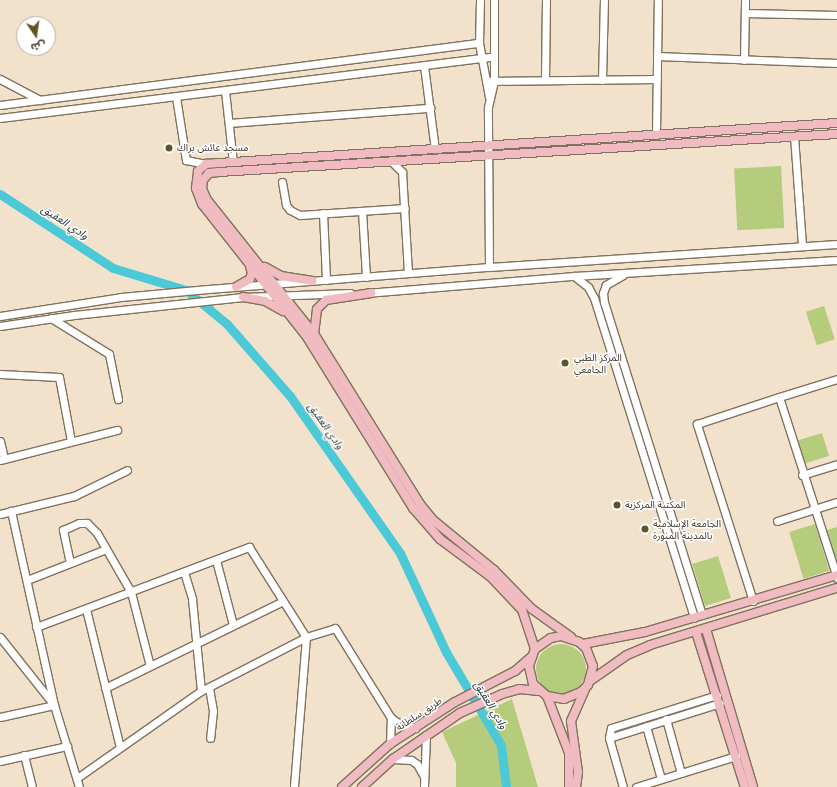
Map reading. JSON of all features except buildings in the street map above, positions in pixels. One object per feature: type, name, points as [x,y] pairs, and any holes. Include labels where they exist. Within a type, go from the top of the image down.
[{"type":"main road","points":[[576,787],[578,772],[571,721],[589,683],[593,666],[591,657],[583,644],[575,640],[532,609],[502,577],[433,520],[420,504],[314,334],[276,285],[249,259],[198,196],[196,178],[198,171],[206,164],[837,123]]},
{"type":"main road","points":[[535,649],[522,610],[491,577],[440,539],[413,508],[298,324],[266,286],[249,259],[207,200],[202,189],[203,180],[209,173],[837,134]]},
{"type":"main road","points":[[249,259],[275,273],[313,281]]},
{"type":"main road","points":[[236,287],[248,282],[252,276],[249,259]]},
{"type":"main road","points":[[314,334],[317,309],[326,300],[371,293]]},
{"type":"main road","points":[[243,297],[274,304],[298,324]]},
{"type":"main road","points":[[583,644],[645,632],[837,576]]},
{"type":"main road","points":[[575,640],[561,636],[551,638],[535,649],[531,657],[530,675],[539,691],[546,696],[555,699],[574,697],[589,683],[626,655],[837,588]]},
{"type":"main road","points":[[721,610],[724,623]]},
{"type":"main road","points":[[706,629],[753,787]]},
{"type":"main road","points":[[696,632],[745,787]]},
{"type":"main road","name":"طريق سلطانة","points":[[342,787],[390,744],[432,716],[515,671],[531,657]]},
{"type":"main road","name":"طريق سلطانة","points":[[362,787],[393,759],[437,727],[460,713],[519,689],[539,691]]},
{"type":"main road","points":[[546,696],[569,753],[569,787]]},
{"type":"street","points":[[480,0],[479,43],[483,58],[489,97],[489,267]]},
{"type":"street","points":[[489,97],[494,81],[494,0]]},
{"type":"street","points":[[545,80],[546,0]]},
{"type":"street","points":[[602,80],[604,0]]},
{"type":"street","points":[[656,135],[658,0]]},
{"type":"street","points":[[744,60],[745,0]]},
{"type":"street","points":[[745,13],[837,15]]},
{"type":"street","points":[[0,105],[479,43]]},
{"type":"street","points":[[657,56],[837,63]]},
{"type":"street","points":[[0,118],[493,57]]},
{"type":"street","points":[[424,66],[435,149]]},
{"type":"street","points":[[239,74],[240,89]]},
{"type":"street","points":[[0,79],[40,100]]},
{"type":"street","points":[[486,81],[657,80]]},
{"type":"street","points":[[225,91],[233,162]]},
{"type":"street","points":[[176,97],[186,160],[206,164]]},
{"type":"street","points":[[228,123],[430,108]]},
{"type":"street","points":[[794,136],[802,246]]},
{"type":"street","points":[[391,161],[402,172],[408,273]]},
{"type":"street","points":[[282,182],[286,205],[290,210],[300,215],[405,208]]},
{"type":"street","points":[[362,211],[366,277]]},
{"type":"street","points":[[323,213],[326,280]]},
{"type":"street","points":[[0,316],[121,297],[236,287],[266,286],[489,267],[837,244]]},
{"type":"street","points":[[0,326],[74,315],[243,297],[371,293],[574,276],[837,260]]},
{"type":"street","points":[[627,273],[606,285],[603,293],[608,315],[698,617]]},
{"type":"street","points":[[574,276],[591,291],[698,617]]},
{"type":"street","points":[[599,317],[608,315]]},
{"type":"street","points":[[51,318],[109,354],[118,399]]},
{"type":"street","points":[[0,374],[59,377],[71,441]]},
{"type":"street","points":[[753,601],[697,424],[837,379]]},
{"type":"street","points":[[779,397],[813,510],[837,576]]},
{"type":"street","points":[[0,441],[2,459],[117,430]]},
{"type":"street","points":[[802,475],[837,464]]},
{"type":"street","points":[[0,514],[74,496],[128,470]]},
{"type":"street","points":[[777,521],[837,502]]},
{"type":"street","points":[[11,511],[54,705],[79,787]]},
{"type":"street","points":[[70,563],[63,536],[65,527],[87,523],[106,549],[131,592],[150,666]]},
{"type":"street","points":[[36,627],[249,547],[306,637],[294,787]]},
{"type":"street","points":[[27,580],[106,549]]},
{"type":"street","points":[[216,560],[233,625]]},
{"type":"street","points":[[184,572],[192,599],[195,644],[201,691]]},
{"type":"street","points":[[105,688],[284,601]]},
{"type":"street","points":[[86,609],[120,747]]},
{"type":"street","points":[[77,778],[201,691],[306,637],[335,628],[391,718],[400,724],[415,728]]},
{"type":"street","points":[[0,637],[54,705]]},
{"type":"street","points":[[209,688],[213,711],[210,738]]},
{"type":"street","points":[[609,738],[666,720],[718,699]]},
{"type":"street","points":[[623,787],[609,738],[611,728],[718,699]]},
{"type":"street","points":[[0,717],[54,705]]},
{"type":"street","points":[[390,744],[391,718]]},
{"type":"street","points":[[666,720],[681,773]]},
{"type":"street","points":[[646,726],[661,779]]},
{"type":"street","points":[[424,787],[426,735]]},
{"type":"street","points":[[0,761],[67,746]]},
{"type":"street","points":[[24,755],[32,787]]},
{"type":"street","points":[[636,787],[736,756]]},
{"type":"street","points":[[393,759],[411,760],[417,764],[424,778]]},
{"type":"green space","points":[[781,166],[784,228],[737,230],[734,168]]},
{"type":"green space","points":[[824,306],[835,339],[817,345],[806,312]]},
{"type":"green space","points":[[822,433],[829,456],[802,464],[795,441]]},
{"type":"green space","points":[[815,524],[829,571],[804,579],[789,532]]},
{"type":"green space","points":[[837,527],[837,562],[827,530]]},
{"type":"green space","points":[[718,556],[731,598],[705,606],[692,564]]},
{"type":"green space","points":[[561,644],[570,646],[581,655],[586,669],[584,678],[575,689],[561,694],[552,692],[541,683],[536,669],[538,660],[547,649]]},
{"type":"green space","points":[[512,699],[538,787],[456,787],[456,763],[442,732]]},
{"type":"waterway","name":"وادي العقيق","points":[[0,194],[113,268],[186,290],[227,324],[290,396],[400,553],[446,652],[501,745],[506,787]]},
{"type":"place","name":"مسجد عائش براك","points":[[169,148]]},
{"type":"place","name":"المركز الطبي الجامعي","points":[[565,363]]},
{"type":"place","name":"المكتبة المركزية","points":[[617,505]]},
{"type":"place","name":"الجامعة الإسلامية بالمدينة المنورة","points":[[645,529]]}]
